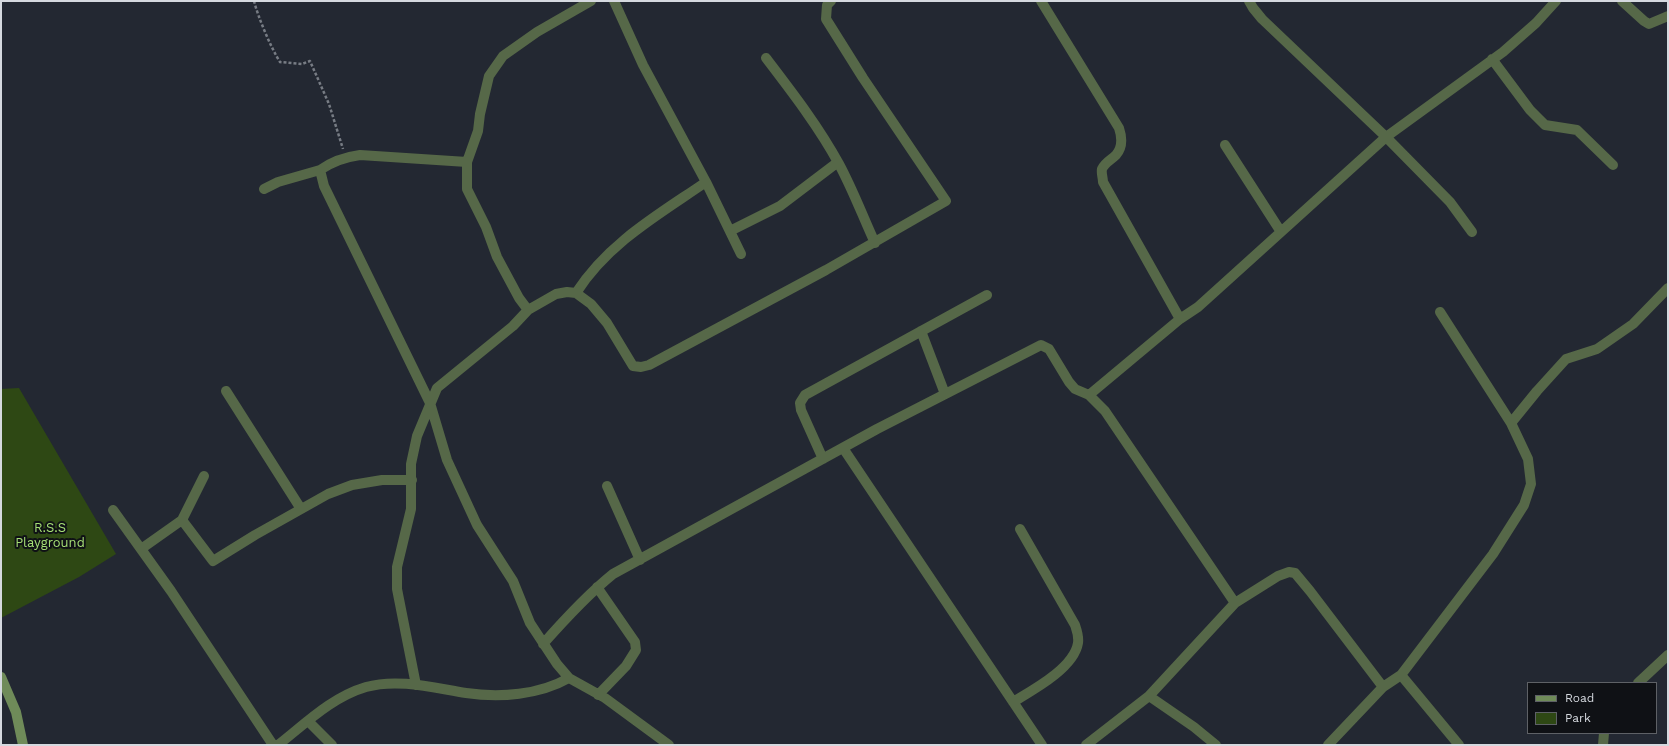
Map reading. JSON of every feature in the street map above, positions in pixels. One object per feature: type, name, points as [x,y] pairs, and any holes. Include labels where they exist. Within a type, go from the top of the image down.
[{"type":"main road","points":[[1,677],[16,712],[23,745]]},
{"type":"street","points":[[528,310],[519,298],[497,257],[486,227],[467,189],[467,162],[478,131],[480,114],[489,76],[503,56],[537,32],[591,1]]},
{"type":"street","points":[[614,1],[643,65],[706,182],[742,254]]},
{"type":"street","points":[[416,686],[397,589],[397,567],[411,509],[411,464],[417,436],[437,388],[513,326],[528,310],[556,294],[567,292],[576,293],[591,304],[607,323],[633,366],[641,368],[875,243],[946,201],[863,78],[826,19],[827,5],[831,1]]},
{"type":"street","points":[[1041,1],[1119,128],[1122,137],[1120,148],[1116,155],[1107,162],[1102,170],[1103,182],[1180,319]]},
{"type":"street","points":[[1249,1],[1252,8],[1262,19],[1386,137],[1450,202],[1472,232]]},
{"type":"street","points":[[1089,395],[1180,319],[1198,307],[1386,137],[1492,59],[1536,23],[1556,1]]},
{"type":"street","points":[[1622,1],[1649,24],[1668,16]]},
{"type":"street","points":[[766,58],[800,102],[838,162],[875,243]]},
{"type":"street","points":[[1492,59],[1530,110],[1545,125],[1577,130],[1613,166]]},
{"type":"street","points":[[1225,145],[1281,232]]},
{"type":"street","points":[[264,189],[278,182],[320,170],[345,157],[360,155],[467,162]]},
{"type":"street","points":[[730,231],[780,206],[838,162]]},
{"type":"street","points":[[320,170],[324,186],[430,403],[447,460],[477,525],[513,581],[530,623],[543,644],[569,678],[598,694],[669,745]]},
{"type":"street","points":[[576,293],[587,275],[611,249],[640,227],[706,182]]},
{"type":"street","points":[[1511,423],[1566,359],[1597,350],[1633,324],[1668,288]]},
{"type":"street","points":[[823,459],[801,410],[802,399],[805,395],[987,295]]},
{"type":"street","points":[[1328,745],[1383,687],[1401,675],[1493,554],[1524,505],[1531,484],[1528,459],[1511,423],[1440,312]]},
{"type":"street","points":[[921,332],[945,394]]},
{"type":"street","points":[[543,644],[570,612],[613,574],[823,459],[1041,345],[1049,349],[1069,382],[1075,389],[1089,395],[1104,411],[1235,603]]},
{"type":"street","points":[[226,391],[301,509]]},
{"type":"street","points":[[844,448],[1042,745]]},
{"type":"street","points":[[141,549],[182,520],[204,476]]},
{"type":"street","points":[[182,520],[213,561],[255,535],[328,494],[352,485],[382,480],[412,480]]},
{"type":"street","points":[[607,486],[640,560]]},
{"type":"street","points":[[113,510],[171,591],[273,745]]},
{"type":"street","points":[[1013,702],[1041,684],[1063,667],[1075,652],[1078,643],[1078,634],[1075,625],[1020,529]]},
{"type":"street","points":[[1086,745],[1149,696],[1235,603],[1278,576],[1289,572],[1295,573],[1310,591],[1383,687]]},
{"type":"street","points":[[597,587],[635,642],[636,650],[626,666],[598,694]]},
{"type":"street","points":[[1639,682],[1668,655]]},
{"type":"street","points":[[1401,675],[1458,745]]},
{"type":"street","points":[[278,745],[339,698],[367,687],[393,683],[468,693],[507,695],[534,691],[560,684],[569,678]]},
{"type":"street","points":[[1149,696],[1194,727],[1216,745]]},
{"type":"street","points":[[308,721],[332,745]]},
{"type":"street","points":[[1603,745],[1604,734]]},
{"type":"path","points":[[254,1],[263,27],[280,62],[302,64],[310,61],[330,104],[345,157]]},
{"type":"green space","name":"R.S.S Playground","points":[[19,388],[116,554],[79,577],[1,618],[1,389]]}]
